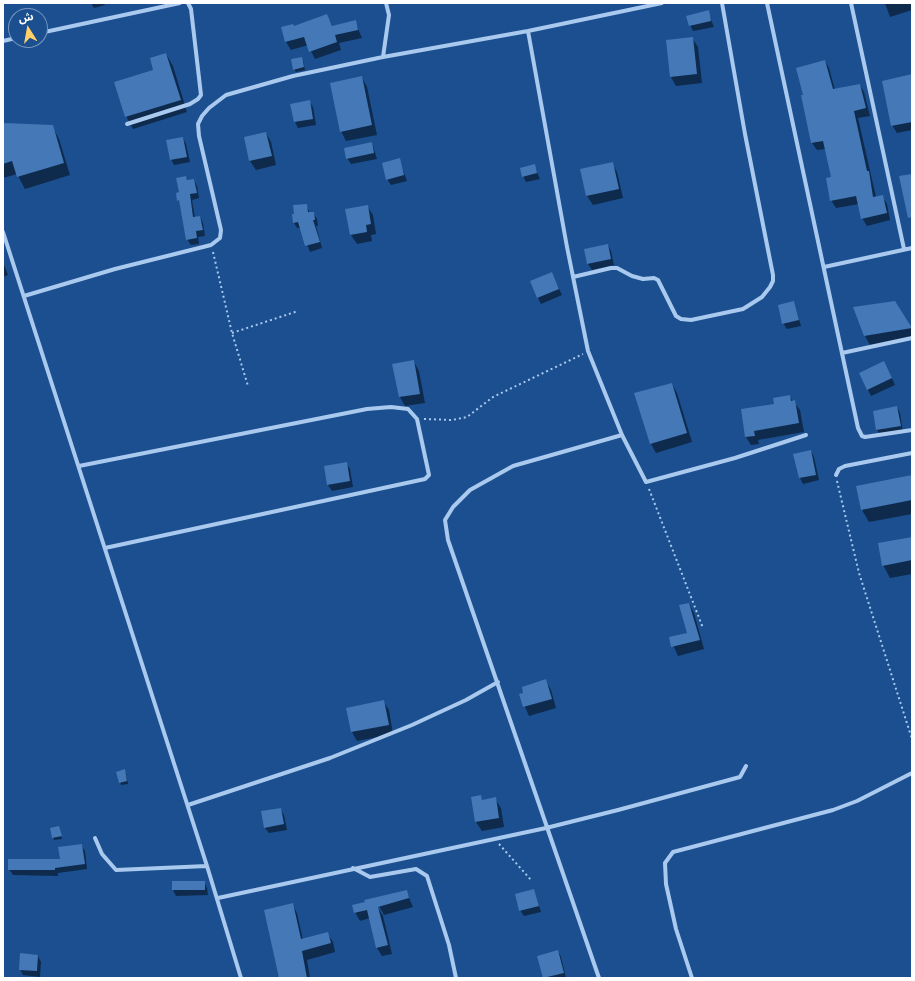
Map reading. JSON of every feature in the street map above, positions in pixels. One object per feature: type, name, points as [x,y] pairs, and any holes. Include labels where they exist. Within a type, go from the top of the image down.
[{"type":"street","points":[[48,31],[180,3]]},
{"type":"street","points":[[126,124],[190,104],[201,95],[188,3]]},
{"type":"street","points":[[383,57],[389,15],[386,3]]},
{"type":"street","points":[[24,296],[115,269],[211,245],[220,238],[221,230],[199,136],[198,124],[202,116],[226,95],[293,76],[383,57],[528,31],[662,3]]},
{"type":"street","points":[[573,277],[611,268],[617,268],[632,276],[654,278],[658,280],[676,316],[681,319],[691,320],[743,309],[762,297],[770,287],[774,275],[745,134],[722,3]]},
{"type":"street","points":[[767,3],[858,428],[862,436],[870,437],[912,430]]},
{"type":"street","points":[[851,3],[904,250]]},
{"type":"street","points":[[528,31],[588,351],[622,435],[646,482],[735,458],[806,435]]},
{"type":"street","points":[[3,232],[218,898],[241,978]]},
{"type":"street","points":[[824,267],[912,248]]},
{"type":"street","points":[[842,353],[912,338]]},
{"type":"street","points":[[79,466],[367,409],[391,407],[408,409],[417,419],[429,474],[425,479],[105,548]]},
{"type":"street","points":[[599,978],[546,828],[498,682],[448,540],[446,520],[452,507],[470,490],[513,466],[622,435]]},
{"type":"street","points":[[836,475],[839,470],[846,466],[912,453]]},
{"type":"street","points":[[188,805],[324,760],[397,731],[466,700],[498,682]]},
{"type":"street","points":[[218,898],[493,838],[546,828],[740,778],[746,766]]},
{"type":"street","points":[[692,978],[676,929],[666,884],[665,863],[673,852],[808,818],[839,808],[857,801],[912,773]]},
{"type":"street","points":[[95,838],[102,854],[116,870],[207,866]]},
{"type":"street","points":[[353,868],[370,877],[416,870],[427,876],[448,945],[456,978]]},
{"type":"path","points":[[211,245],[232,333],[248,386]]},
{"type":"path","points":[[232,333],[298,311]]},
{"type":"path","points":[[417,419],[452,420],[468,417],[493,397],[511,387],[588,351]]},
{"type":"path","points":[[836,475],[859,573],[912,739]]},
{"type":"path","points":[[646,482],[703,628]]},
{"type":"path","points":[[493,838],[531,880]]},
{"type":"building","points":[[709,10],[711,21],[689,26],[686,16]]},
{"type":"building","points":[[327,14],[332,26],[356,20],[358,30],[335,35],[337,42],[309,52],[304,37],[285,42],[281,27],[293,24],[294,26]]},
{"type":"building","points":[[693,37],[697,74],[670,77],[666,40]]},
{"type":"building","points":[[166,53],[181,100],[125,117],[114,82],[153,70],[150,58]]},
{"type":"building","points":[[302,57],[304,67],[293,70],[291,59]]},
{"type":"building","points":[[825,60],[833,89],[860,84],[866,108],[854,111],[867,171],[869,171],[873,197],[883,195],[887,213],[861,219],[856,196],[830,201],[826,178],[831,177],[823,141],[811,143],[801,95],[803,95],[796,68]]},
{"type":"building","points":[[912,74],[912,122],[891,126],[882,81]]},
{"type":"building","points":[[362,76],[372,125],[340,132],[330,83]]},
{"type":"building","points":[[310,100],[313,119],[294,122],[290,104]]},
{"type":"building","points":[[3,123],[53,125],[64,163],[17,177],[12,161],[3,164]]},
{"type":"building","points":[[266,132],[272,156],[249,161],[244,137]]},
{"type":"building","points":[[183,137],[187,157],[170,160],[166,140]]},
{"type":"building","points":[[372,142],[374,153],[346,159],[344,148]]},
{"type":"building","points":[[400,158],[404,175],[386,180],[382,163]]},
{"type":"building","points":[[613,162],[619,189],[586,196],[580,169]]},
{"type":"building","points":[[535,164],[537,173],[522,177],[520,168]]},
{"type":"building","points":[[912,174],[912,217],[908,218],[899,176]]},
{"type":"building","points":[[186,176],[187,180],[194,179],[197,193],[190,194],[193,217],[200,216],[203,230],[196,231],[197,238],[186,240],[179,200],[177,201],[176,193],[179,192],[176,178]]},
{"type":"building","points":[[307,204],[308,212],[314,212],[315,220],[313,220],[320,242],[305,246],[298,222],[293,223],[292,214],[294,214],[293,205]]},
{"type":"building","points":[[368,205],[371,224],[366,225],[367,232],[350,235],[345,209]]},
{"type":"building","points":[[608,244],[611,259],[587,264],[584,249]]},
{"type":"building","points":[[552,272],[559,289],[537,298],[530,281]]},
{"type":"building","points":[[794,301],[799,320],[782,324],[778,305]]},
{"type":"building","points":[[895,301],[912,328],[864,336],[853,307]]},
{"type":"building","points":[[414,360],[420,394],[399,397],[392,364]]},
{"type":"building","points":[[884,361],[892,378],[867,390],[859,373]]},
{"type":"building","points":[[672,383],[687,433],[650,444],[634,393]]},
{"type":"building","points":[[790,395],[791,401],[795,400],[799,423],[754,431],[755,436],[745,437],[741,409],[774,404],[773,398]]},
{"type":"building","points":[[897,406],[901,426],[876,430],[873,411]]},
{"type":"building","points":[[811,450],[816,475],[799,478],[793,454]]},
{"type":"building","points":[[347,462],[350,481],[327,485],[324,466]]},
{"type":"building","points":[[912,475],[912,500],[861,510],[856,486]]},
{"type":"building","points":[[912,537],[912,560],[882,566],[878,543]]},
{"type":"building","points":[[689,603],[700,640],[671,647],[669,637],[687,633],[679,605]]},
{"type":"building","points":[[546,679],[552,699],[523,707],[519,694],[523,693],[522,687]]},
{"type":"building","points":[[384,700],[389,725],[351,732],[346,708]]},
{"type":"building","points":[[125,769],[127,781],[119,783],[116,772]]},
{"type":"building","points":[[481,795],[482,800],[496,797],[499,818],[475,822],[471,797]]},
{"type":"building","points":[[281,808],[284,824],[264,828],[261,811]]},
{"type":"building","points":[[59,826],[62,836],[52,838],[50,828]]},
{"type":"building","points":[[82,844],[85,864],[55,868],[55,870],[8,870],[8,859],[60,859],[58,847]]},
{"type":"building","points":[[172,881],[205,881],[205,890],[172,890]]},
{"type":"building","points":[[534,889],[539,906],[519,911],[515,894]]},
{"type":"building","points":[[407,890],[409,898],[378,907],[388,945],[376,948],[367,910],[354,913],[352,905],[365,902],[364,900]]},
{"type":"building","points":[[293,903],[301,939],[328,932],[331,943],[302,951],[307,978],[279,978],[264,910]]},
{"type":"building","points":[[558,950],[564,973],[543,978],[537,956]]},
{"type":"building","points":[[20,953],[38,955],[37,971],[19,970]]}]
